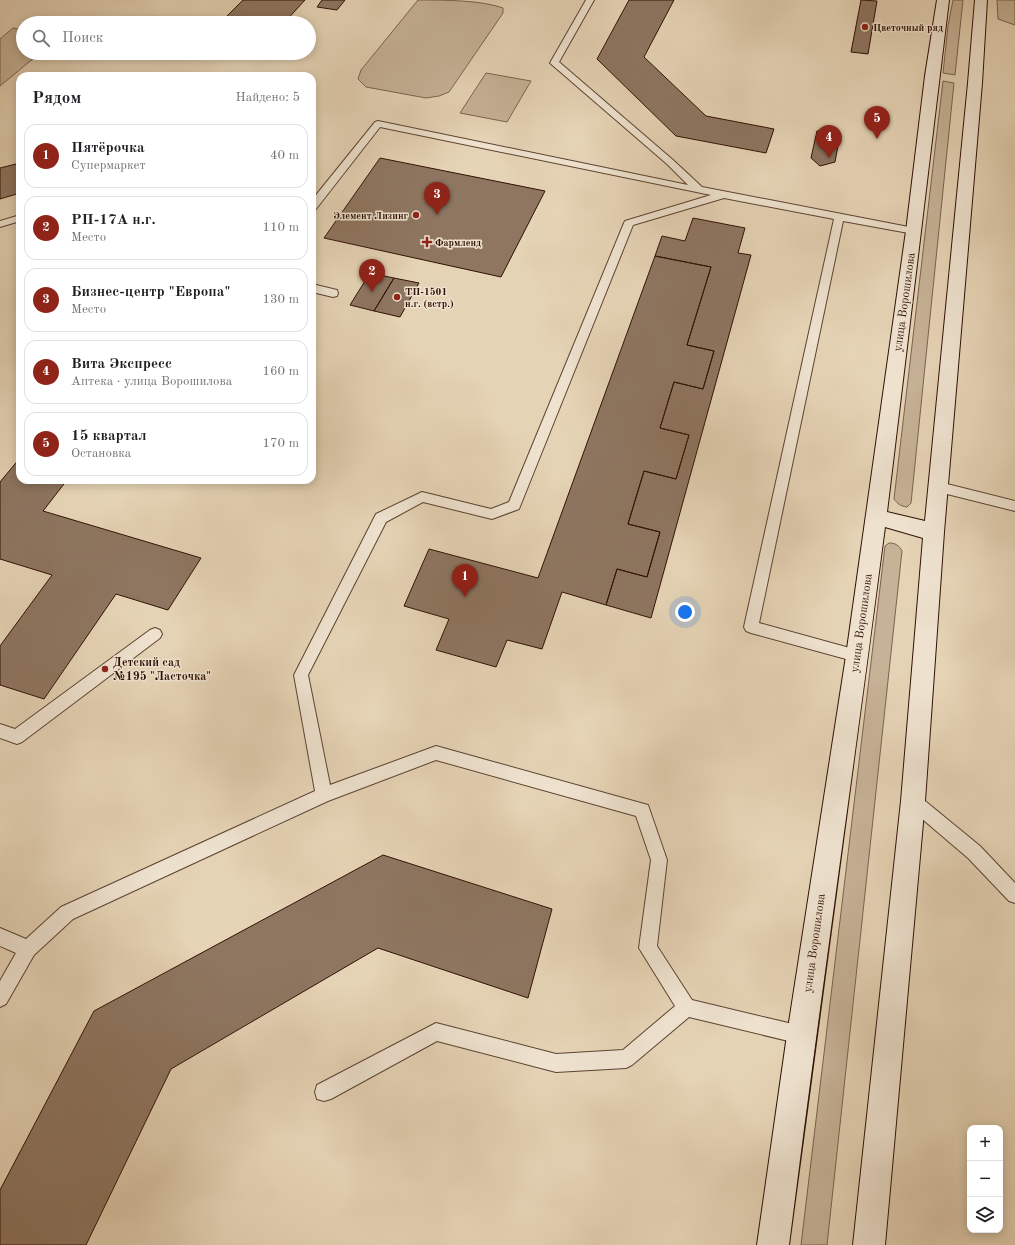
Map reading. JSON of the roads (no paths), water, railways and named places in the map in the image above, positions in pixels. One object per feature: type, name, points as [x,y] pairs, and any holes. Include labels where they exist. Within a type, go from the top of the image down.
[{"type":"main road","name":"улица Ворошилова","points":[[773,1245],[801,1035],[876,517],[943,0]]},
{"type":"main road","points":[[869,1245],[913,801],[934,532],[975,83],[981,0]]},
{"type":"main road","points":[[876,517],[934,532]]},
{"type":"lane","points":[[590,0],[554,63],[670,162],[700,190]]},
{"type":"lane","points":[[316,203],[378,124],[722,195],[914,231]]},
{"type":"lane","points":[[324,795],[301,675],[381,518],[422,497],[492,514],[514,505],[629,223],[722,195]]},
{"type":"lane","points":[[840,217],[751,627],[857,656]]},
{"type":"lane","points":[[0,224],[16,219]]},
{"type":"lane","points":[[316,289],[333,293]]},
{"type":"lane","points":[[939,487],[1015,506]]},
{"type":"lane","points":[[0,731],[17,737],[155,634]]},
{"type":"lane","points":[[0,998],[28,949],[67,913],[324,795],[436,753],[642,810],[659,860],[648,948],[687,1008],[801,1035]]},
{"type":"lane","points":[[913,801],[974,852],[1015,895]]},
{"type":"lane","points":[[0,938],[28,949]]},
{"type":"lane","points":[[324,1092],[436,1032],[556,1063],[626,1059],[687,1008]]},
{"type":"place","name":"Цветочный ряд","points":[[865,27]]},
{"type":"place","name":"15 квартал","points":[[877,139]]},
{"type":"place","name":"Вита Экспресс","points":[[829,158]]},
{"type":"place","name":"Элемент Лизинг","points":[[416,215]]},
{"type":"place","name":"Бизнес-центр \"Европа\"","points":[[437,215]]},
{"type":"place","name":"Фармленд","points":[[427,242]]},
{"type":"place","name":"РП-17А н.г.","points":[[372,292]]},
{"type":"place","name":"ТП-1501 н.г. (встр.)","points":[[397,297]]},
{"type":"place","name":"Пятёрочка","points":[[465,597]]},
{"type":"place","name":"Детский сад №195 \"Ласточка\"","points":[[105,669]]}]
